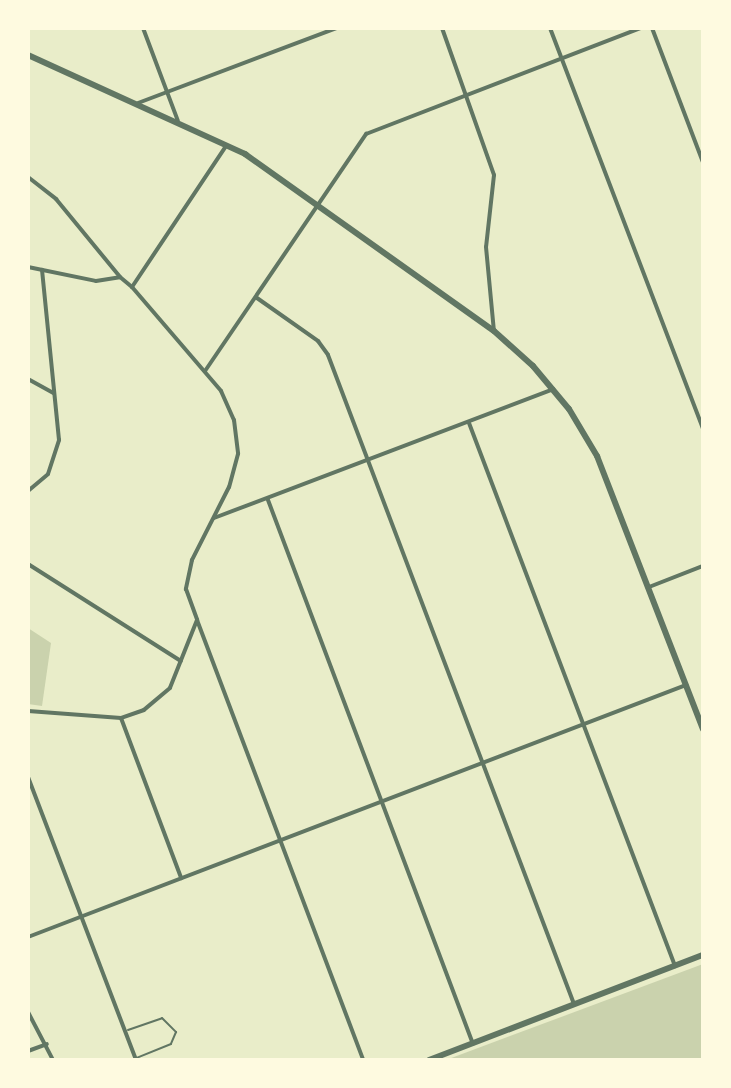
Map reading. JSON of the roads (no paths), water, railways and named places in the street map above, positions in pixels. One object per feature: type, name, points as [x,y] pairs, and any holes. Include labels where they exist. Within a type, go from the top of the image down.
[{"type":"street","points":[[143,28],[178,121]]},
{"type":"street","points":[[138,103],[336,28]]},
{"type":"street","points":[[442,28],[494,175],[486,247],[494,331]]},
{"type":"street","points":[[550,28],[703,429]]},
{"type":"street","points":[[205,371],[366,134],[640,28]]},
{"type":"street","points":[[652,28],[703,162]]},
{"type":"street","points":[[28,55],[227,144],[494,331],[554,388],[597,456],[703,729]]},
{"type":"street","points":[[132,287],[227,144]]},
{"type":"street","points":[[28,177],[56,199],[120,277],[205,371],[228,403],[237,437],[235,471],[186,585],[363,1060]]},
{"type":"street","points":[[28,267],[96,281],[120,277]]},
{"type":"street","points":[[28,491],[48,474],[58,447],[42,270]]},
{"type":"street","points":[[257,298],[323,346],[575,1005]]},
{"type":"street","points":[[28,379],[53,393]]},
{"type":"street","points":[[212,519],[554,388]]},
{"type":"street","points":[[469,423],[675,966]]},
{"type":"street","points":[[268,500],[473,1044]]},
{"type":"street","points":[[28,564],[181,661]]},
{"type":"street","points":[[649,587],[703,566]]},
{"type":"street","points":[[28,711],[121,718],[162,697],[181,661],[197,620]]},
{"type":"street","points":[[28,937],[686,685]]},
{"type":"street","points":[[121,718],[181,878]]},
{"type":"street","points":[[28,777],[136,1059]]},
{"type":"street","points":[[429,1060],[703,955]]},
{"type":"street","points":[[28,1012],[53,1060]]},
{"type":"street","points":[[28,1051],[47,1044]]},
{"type":"lane","points":[[125,1032],[162,1018],[174,1026],[171,1044],[136,1059]]}]
